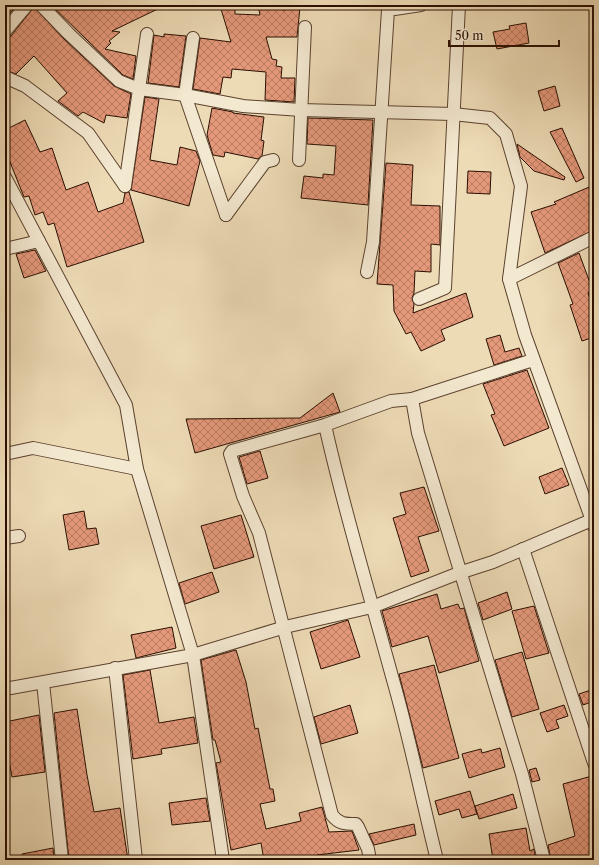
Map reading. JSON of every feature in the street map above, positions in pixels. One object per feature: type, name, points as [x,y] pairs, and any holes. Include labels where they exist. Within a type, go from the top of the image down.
[{"type":"street","points":[[5,31],[27,5]]},
{"type":"street","points":[[5,689],[43,683],[115,668],[193,656],[285,627],[372,607],[459,573],[493,562],[593,522],[533,360],[509,279],[521,186],[506,134],[490,118],[453,114],[301,110],[243,106],[185,95],[139,89],[119,81],[69,34],[41,5]]},
{"type":"street","points":[[367,272],[373,242],[380,111],[388,10],[421,5]]},
{"type":"street","points":[[419,299],[445,288],[453,114],[460,5]]},
{"type":"street","points":[[299,160],[305,27]]},
{"type":"street","points":[[5,77],[25,86],[88,133],[125,186],[147,34]]},
{"type":"street","points":[[193,38],[185,95],[226,215],[266,162],[273,160]]},
{"type":"street","points":[[5,177],[126,405],[137,469],[193,656],[223,860]]},
{"type":"street","points":[[509,279],[594,237]]},
{"type":"street","points":[[5,249],[39,241]]},
{"type":"street","points":[[370,860],[368,849],[356,824],[337,822],[332,815],[285,627],[259,533],[243,496],[230,454],[232,452],[325,425],[391,401],[412,399],[533,360]]},
{"type":"street","points":[[412,399],[418,433],[459,573],[522,774],[544,860]]},
{"type":"street","points":[[325,425],[339,486],[394,681],[437,860]]},
{"type":"street","points":[[5,454],[33,448],[137,469]]},
{"type":"street","points":[[5,538],[20,536]]},
{"type":"street","points":[[523,549],[594,763]]},
{"type":"street","points":[[115,668],[136,860]]},
{"type":"street","points":[[43,683],[62,860]]},
{"type":"building","points":[[5,5],[17,5],[5,19]]},
{"type":"building","points":[[51,5],[166,5],[112,31],[120,32],[109,41],[111,43],[105,49],[136,56],[133,79],[123,75]]},
{"type":"building","points":[[258,5],[281,5],[283,10],[300,7],[297,37],[266,37],[272,59],[277,60],[276,66],[282,67],[281,78],[295,78],[294,102],[265,100],[266,72],[232,69],[231,78],[223,77],[220,94],[193,89],[200,38],[231,42],[221,9],[235,8],[235,14],[260,15]]},
{"type":"building","points":[[34,7],[64,39],[114,86],[131,94],[127,118],[106,115],[104,123],[83,112],[78,116],[58,101],[67,93],[34,56],[16,74],[5,70],[5,38],[11,36]]},
{"type":"building","points":[[526,23],[529,43],[497,49],[493,32],[510,29],[509,26]]},
{"type":"building","points":[[164,34],[186,36],[179,87],[148,83],[154,35],[164,37]]},
{"type":"building","points":[[555,86],[560,106],[544,111],[538,91]]},
{"type":"building","points":[[145,97],[159,99],[150,160],[177,165],[180,147],[196,151],[200,161],[189,206],[131,190]]},
{"type":"building","points":[[212,108],[233,113],[264,117],[261,140],[264,141],[262,156],[258,159],[225,152],[224,157],[213,155],[207,135]]},
{"type":"building","points":[[308,118],[373,120],[368,205],[301,198],[304,176],[323,178],[323,174],[334,175],[336,146],[307,144]]},
{"type":"building","points":[[25,120],[40,152],[52,148],[66,190],[88,182],[98,212],[123,203],[125,193],[129,192],[144,242],[67,267],[54,223],[48,225],[43,212],[35,215],[29,196],[24,197],[8,157],[5,159],[5,130]]},
{"type":"building","points":[[562,128],[584,178],[576,182],[550,132]]},
{"type":"building","points":[[517,144],[565,177],[564,180],[534,171],[520,157]]},
{"type":"building","points":[[386,163],[413,165],[411,205],[440,206],[440,245],[431,244],[431,272],[415,271],[414,293],[412,298],[414,304],[413,313],[466,293],[473,317],[441,330],[445,340],[421,351],[411,332],[406,334],[394,311],[393,285],[377,284]]},
{"type":"building","points":[[468,171],[491,172],[490,194],[467,193]]},
{"type":"building","points":[[594,185],[594,230],[545,253],[531,212],[556,204],[554,202]]},
{"type":"building","points":[[35,250],[46,271],[24,278],[16,254]]},
{"type":"building","points":[[579,253],[593,291],[588,293],[594,312],[594,337],[582,341],[570,305],[573,304],[558,263]]},
{"type":"building","points":[[500,335],[505,352],[519,348],[522,356],[494,365],[486,339]]},
{"type":"building","points":[[527,370],[549,428],[504,446],[491,415],[495,414],[483,384]]},
{"type":"building","points":[[333,393],[340,412],[195,453],[186,419],[300,418]]},
{"type":"building","points":[[260,451],[268,478],[247,484],[239,457]]},
{"type":"building","points":[[562,468],[569,485],[545,494],[539,477]]},
{"type":"building","points":[[424,487],[439,531],[418,537],[429,571],[411,577],[393,518],[406,514],[400,493]]},
{"type":"building","points":[[84,511],[87,529],[96,528],[99,544],[69,550],[63,515]]},
{"type":"building","points":[[241,515],[254,557],[214,569],[201,526]]},
{"type":"building","points":[[212,572],[219,592],[185,604],[179,583]]},
{"type":"building","points":[[507,592],[512,609],[483,620],[478,603]]},
{"type":"building","points":[[437,594],[441,609],[458,604],[460,609],[464,608],[479,661],[439,673],[428,636],[392,647],[382,611]]},
{"type":"building","points":[[534,606],[549,653],[526,659],[512,611]]},
{"type":"building","points":[[348,620],[360,657],[321,669],[310,632]]},
{"type":"building","points":[[172,627],[176,648],[136,658],[131,635]]},
{"type":"building","points":[[236,650],[246,682],[255,729],[258,728],[270,789],[273,789],[275,801],[260,804],[266,829],[301,821],[299,813],[322,807],[329,832],[352,831],[359,850],[317,855],[318,859],[264,860],[261,843],[231,850],[216,763],[221,762],[215,740],[213,740],[201,660]]},
{"type":"building","points":[[522,652],[539,709],[512,717],[495,660]]},
{"type":"building","points":[[434,665],[459,758],[423,768],[399,674]]},
{"type":"building","points":[[150,670],[159,723],[194,717],[198,743],[161,749],[162,754],[133,759],[123,675]]},
{"type":"building","points":[[594,689],[594,701],[583,705],[579,694]]},
{"type":"building","points":[[350,705],[358,733],[321,744],[314,717]]},
{"type":"building","points":[[564,705],[568,716],[556,720],[559,728],[547,732],[540,713]]},
{"type":"building","points":[[77,709],[94,812],[120,808],[128,860],[69,860],[54,713]]},
{"type":"building","points":[[39,715],[45,772],[12,777],[10,766],[5,766],[5,722]]},
{"type":"building","points":[[500,748],[505,767],[469,778],[462,754],[481,749],[482,753]]},
{"type":"building","points":[[536,768],[540,780],[532,782],[529,770]]},
{"type":"building","points":[[592,776],[594,783],[594,860],[551,860],[548,845],[575,836],[563,784]]},
{"type":"building","points":[[470,791],[477,814],[462,818],[459,809],[439,815],[435,801]]},
{"type":"building","points":[[513,794],[517,808],[479,819],[475,806]]},
{"type":"building","points":[[206,798],[210,821],[172,825],[169,803]]},
{"type":"building","points":[[414,824],[416,835],[374,845],[369,834]]},
{"type":"building","points":[[526,828],[530,851],[534,849],[536,860],[493,860],[489,834]]},
{"type":"building","points":[[53,848],[54,860],[22,860],[22,854]]}]
